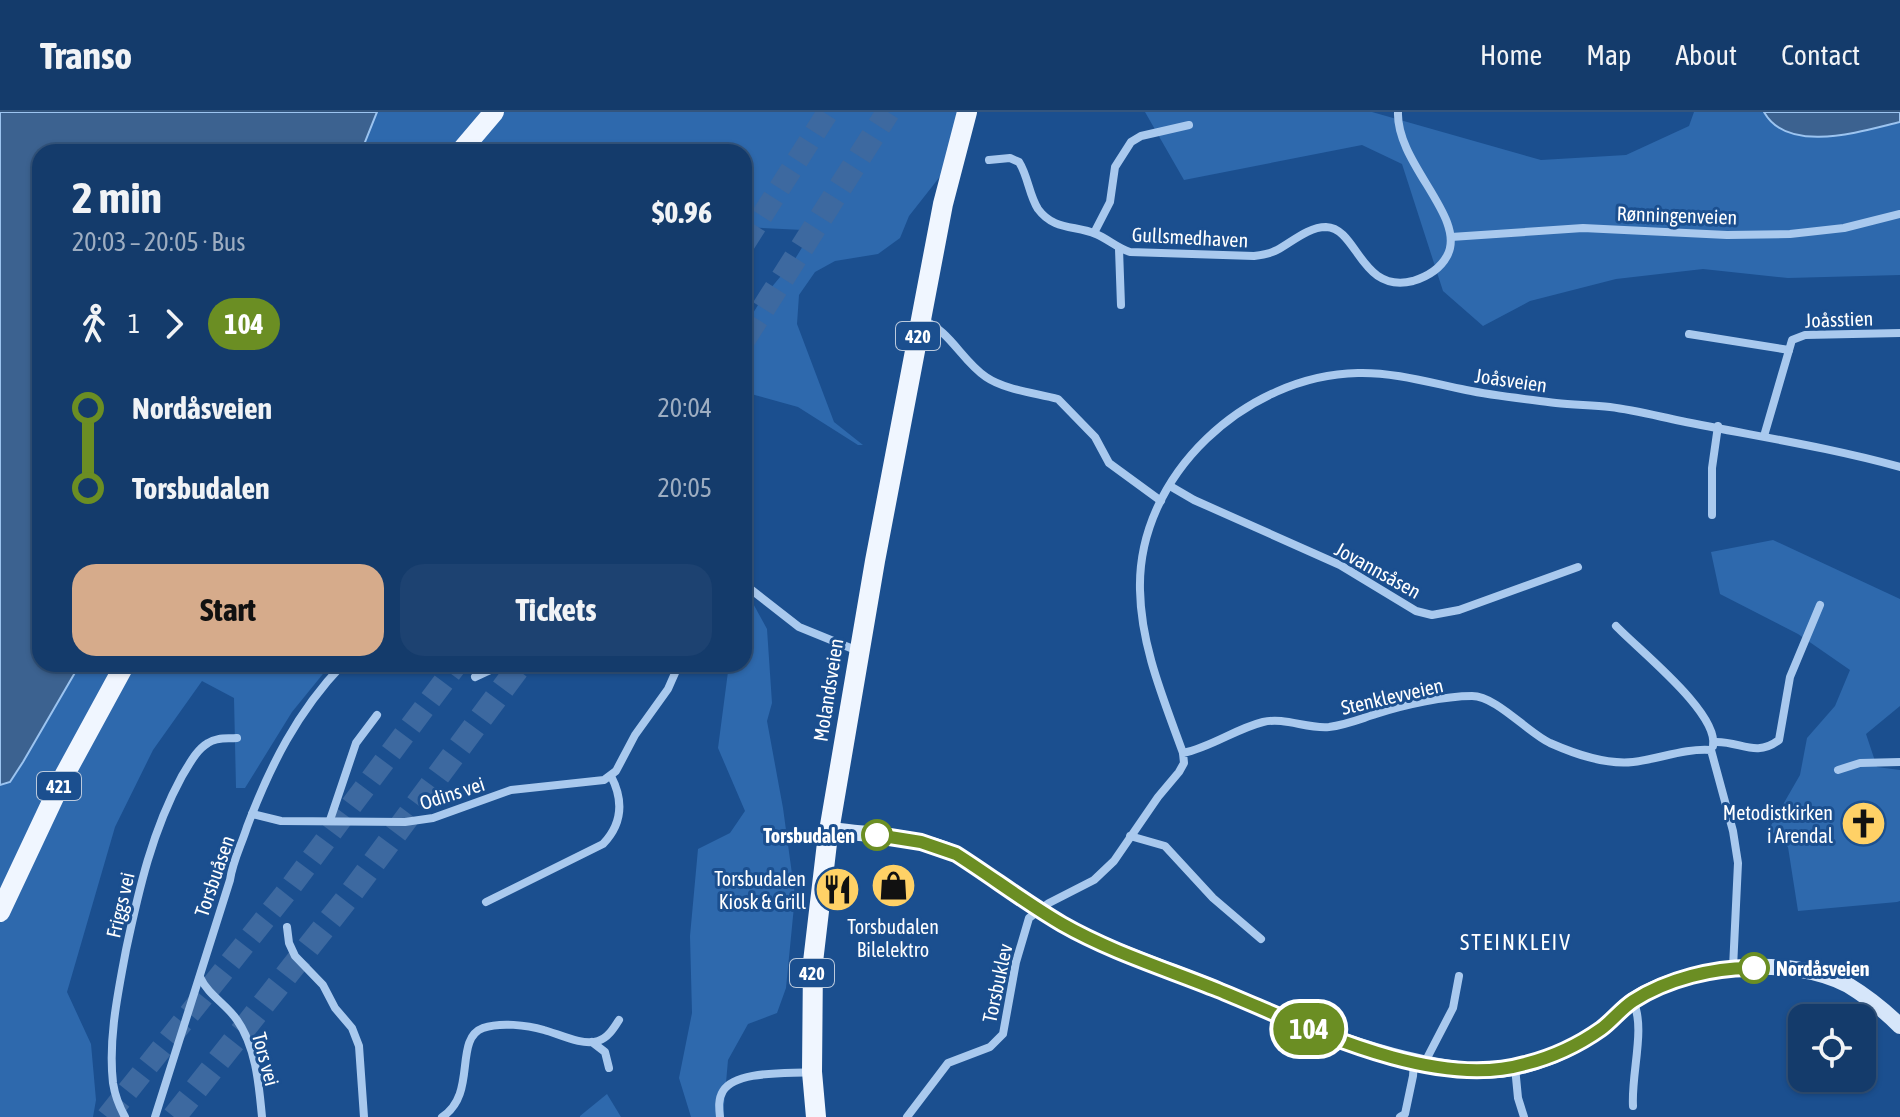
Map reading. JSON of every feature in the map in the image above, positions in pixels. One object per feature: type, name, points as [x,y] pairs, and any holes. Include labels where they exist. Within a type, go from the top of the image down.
[{"type":"main road","points":[[467,144],[494,112]]},
{"type":"main road","points":[[480,144],[508,112]]},
{"type":"main road","name":"Molandsveien","points":[[816,1117],[812,1072],[813,962],[829,830],[858,651],[943,204],[967,112]]},
{"type":"main road","name":"421","points":[[0,889],[55,771],[109,672]]},
{"type":"main road","name":"421","points":[[0,912],[64,776],[121,672]]},
{"type":"main road","points":[[829,830],[903,838],[942,847],[965,859],[1041,911],[1113,949],[1290,1022],[1362,1048],[1419,1062],[1467,1070],[1515,1067],[1555,1056],[1603,1028],[1633,1001],[1688,977],[1733,968],[1790,969],[1823,975],[1867,998],[1900,1026]]},
{"type":"street","points":[[1398,112],[1401,138],[1410,161],[1444,214],[1451,237]]},
{"type":"street","name":"Gullsmedhaven","points":[[1094,233],[1110,202],[1115,167],[1131,142],[1141,136],[1189,125]]},
{"type":"street","name":"Gullsmedhaven","points":[[989,160],[1010,158],[1019,162],[1036,207],[1045,217],[1066,228],[1094,233],[1119,249],[1130,252],[1254,256],[1276,251],[1314,229],[1327,227],[1344,236],[1373,273],[1390,281],[1406,282],[1422,278],[1441,266],[1448,254],[1451,237]]},
{"type":"street","name":"Rønningenveien","points":[[1451,237],[1583,228],[1727,235],[1790,234],[1844,228],[1900,214]]},
{"type":"street","name":"Gullsmedhaven","points":[[1119,249],[1121,305]]},
{"type":"street","points":[[921,319],[945,333],[987,378],[1058,399],[1089,429],[1109,463],[1161,501]]},
{"type":"street","name":"Joåsstien","points":[[1764,436],[1792,340],[1805,335],[1900,333]]},
{"type":"street","name":"Joåsstien","points":[[1689,334],[1789,350]]},
{"type":"street","name":"Joåsveien","points":[[1183,753],[1154,673],[1141,607],[1143,556],[1161,501],[1196,451],[1225,422],[1268,396],[1327,375],[1382,374],[1483,393],[1564,404],[1608,406],[1718,426],[1900,467]]},
{"type":"street","points":[[1712,515],[1712,468],[1718,426]]},
{"type":"street","name":"Jovannsåsen","points":[[1170,486],[1194,500],[1340,565],[1416,611],[1432,615],[1459,610],[1578,567]]},
{"type":"street","points":[[752,590],[799,627],[858,651]]},
{"type":"street","name":"Stenklevveien","points":[[1183,753],[1203,749],[1265,721],[1329,727],[1395,709],[1476,695],[1490,701],[1548,742],[1595,759],[1633,762],[1713,746],[1769,748],[1779,740],[1790,677],[1820,605]]},
{"type":"street","points":[[1616,626],[1686,693],[1712,727],[1713,746],[1738,863],[1733,968]]},
{"type":"street","name":"Torsbuåsen","points":[[155,1117],[230,880],[233,858],[282,744],[335,672]]},
{"type":"street","points":[[475,677],[486,672]]},
{"type":"street","points":[[486,902],[603,844],[612,835],[620,814],[611,776],[668,689],[675,672]]},
{"type":"street","points":[[330,820],[356,743],[377,715]]},
{"type":"street","name":"Friggs vei","points":[[125,1117],[117,1103],[112,1056],[119,985],[141,880],[168,803],[190,762],[208,742],[237,738]]},
{"type":"street","points":[[1041,911],[1049,903],[1103,872],[1179,772],[1184,763],[1183,753]]},
{"type":"street","points":[[1838,770],[1860,763],[1900,762]]},
{"type":"street","name":"Odins vei","points":[[252,814],[281,821],[405,822],[433,818],[511,790],[537,785],[587,784],[611,776]]},
{"type":"street","points":[[1130,836],[1165,846],[1213,898],[1261,939]]},
{"type":"street","name":"Torsbuklev","points":[[907,1117],[948,1063],[990,1047],[1003,1034],[1016,962],[1029,918],[1041,911]]},
{"type":"street","points":[[287,927],[295,956],[323,985],[335,1008],[352,1028],[359,1046],[364,1117]]},
{"type":"street","name":"Tors vei","points":[[199,976],[245,1032],[253,1056],[262,1117]]},
{"type":"street","points":[[1403,1116],[1419,1062],[1453,1008],[1459,976]]},
{"type":"street","points":[[1633,1001],[1639,1021],[1632,1083],[1633,1106]]},
{"type":"street","points":[[591,1042],[605,1037],[619,1020]]},
{"type":"street","points":[[442,1117],[454,1109],[460,1099],[469,1039],[481,1029],[493,1026],[540,1029],[591,1042],[605,1052],[609,1068]]},
{"type":"street","points":[[1515,1067],[1518,1098],[1524,1117]]},
{"type":"street","points":[[720,1117],[719,1101],[723,1091],[739,1079],[812,1072]]},
{"type":"shaded area","points":[[0,112],[377,112],[364,144],[32,144],[32,672],[75,672],[10,782],[0,785]]},
{"type":"shaded area","points":[[377,112],[966,112],[942,174],[909,216],[900,238],[878,254],[835,261],[815,272],[799,295],[797,324],[834,422],[863,445],[858,445],[798,407],[752,394],[752,315],[806,241],[803,230],[752,227],[752,144],[364,144]]},
{"type":"shaded area","points":[[1145,112],[1372,112],[1541,160],[1626,155],[1689,126],[1694,112],[1764,112],[1767,119],[1835,137],[1900,122],[1900,275],[1788,278],[1703,269],[1616,279],[1530,301],[1483,326],[1443,291],[1402,164],[1362,145],[1184,180]]},
{"type":"shaded area","points":[[1764,112],[1900,112],[1900,122],[1847,134],[1808,136],[1790,133],[1775,125]]},
{"type":"shaded area","points":[[1773,540],[1900,599],[1900,706],[1866,734],[1877,767],[1900,770],[1900,901],[1798,911],[1788,847],[1769,829],[1800,775],[1807,738],[1835,706],[1850,670],[1798,634],[1720,594],[1711,552]]},
{"type":"shaded area","points":[[752,602],[767,629],[772,703],[767,721],[795,896],[786,988],[777,1013],[748,1024],[728,1060],[723,1117],[691,1117],[679,1078],[692,1013],[690,936],[698,849],[730,833],[745,811],[718,748],[728,672],[752,672]]},
{"type":"shaded area","points":[[75,672],[324,672],[292,712],[245,788],[236,788],[234,698],[202,681],[153,750],[115,827],[67,992],[91,1044],[96,1100],[93,1117],[0,1117],[0,785],[10,782]]},
{"type":"shaded area","points":[[607,1094],[621,1117],[580,1117],[580,1116]]},
{"type":"tunnel","points":[[752,231],[828,112]]},
{"type":"tunnel","points":[[752,326],[888,112]]},
{"type":"tunnel","points":[[107,1117],[292,885],[451,672]]},
{"type":"tunnel","points":[[174,1117],[349,896],[515,672]]},
{"type":"bus line","name":"104","points":[[877,835],[942,847],[1064,925],[1113,949],[1290,1022],[1387,1056],[1467,1070],[1515,1067],[1555,1056],[1603,1028],[1633,1001],[1666,985],[1733,968],[1754,968]]},
{"type":"place","name":"Metodistkirken i Arendal","points":[[1864,824]]},
{"type":"place","name":"Torsbudalen","points":[[877,835]]},
{"type":"place","name":"Torsbudalen Bilelektro","points":[[893,886]]},
{"type":"place","name":"Torsbudalen Kiosk & Grill","points":[[837,889]]},
{"type":"place","name":"Nordåsveien","points":[[1754,968]]},
{"type":"district","name":"STEINKLEIV","points":[[1516,942]]}]
